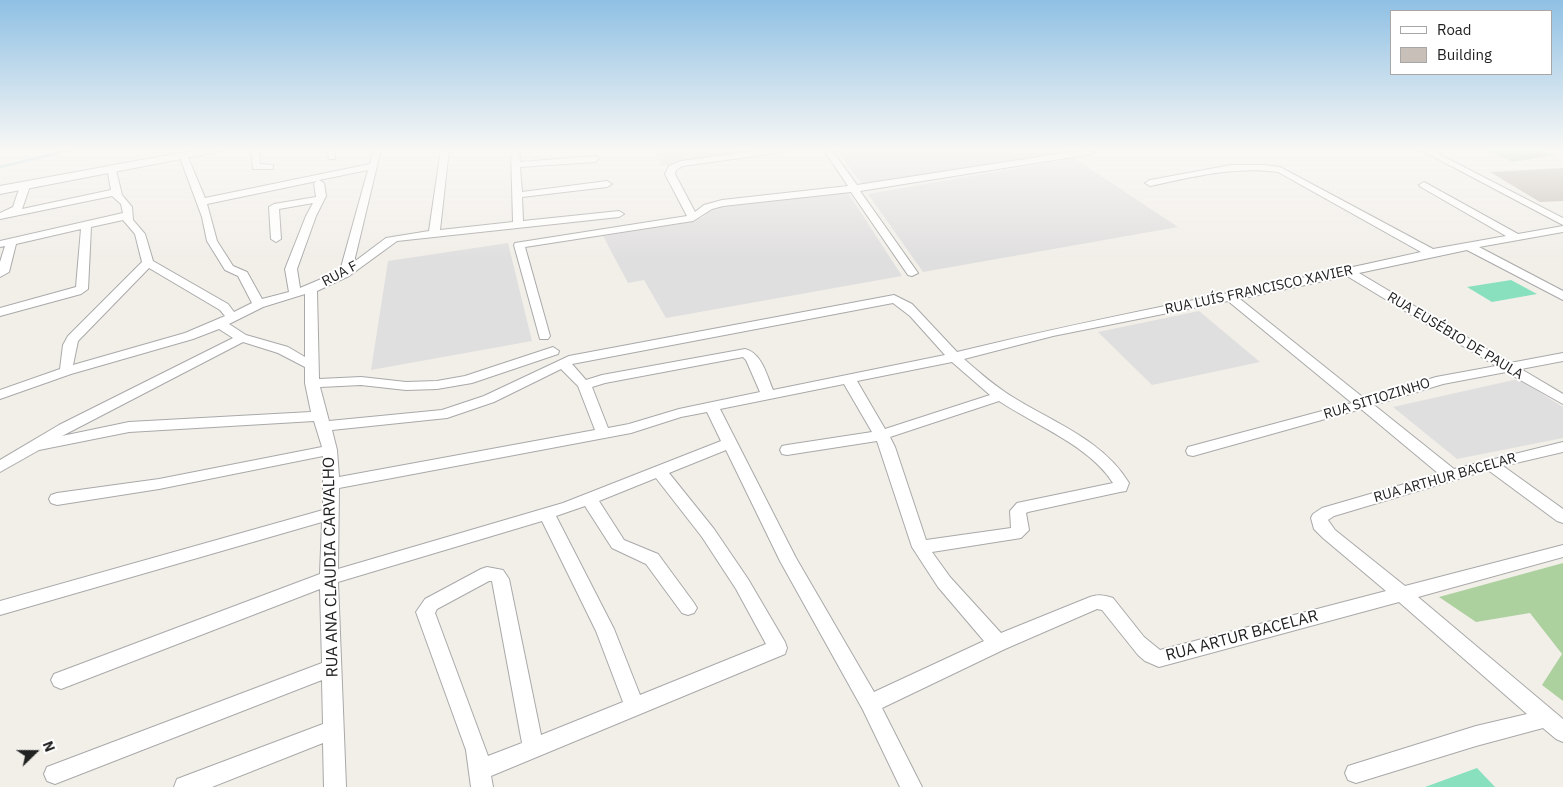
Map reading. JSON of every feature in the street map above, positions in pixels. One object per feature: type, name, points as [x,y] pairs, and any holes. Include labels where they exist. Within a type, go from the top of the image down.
[{"type":"street","points":[[0,190],[25,186],[20,205],[14,212],[4,215]]},
{"type":"street","points":[[116,186],[118,196],[126,203],[129,209],[128,221],[134,225],[142,237],[148,263],[224,307],[232,317]]},
{"type":"street","points":[[195,186],[207,217],[212,241],[228,268],[243,274],[259,304]]},
{"type":"street","points":[[201,202],[279,186]]},
{"type":"street","points":[[276,239],[274,208],[320,199],[319,186]]},
{"type":"street","points":[[345,274],[369,186]]},
{"type":"street","points":[[434,234],[440,186]]},
{"type":"street","points":[[517,186],[518,224]]},
{"type":"street","points":[[517,195],[593,186]]},
{"type":"street","points":[[676,186],[693,218]]},
{"type":"street","points":[[544,336],[519,245],[693,218],[708,207],[722,203],[871,186]]},
{"type":"street","points":[[1309,186],[1431,253]]},
{"type":"street","points":[[1427,186],[1515,237]]},
{"type":"street","points":[[1493,186],[1563,222]]},
{"type":"street","points":[[854,188],[912,273]]},
{"type":"street","points":[[4,215],[117,192]]},
{"type":"street","name":"RUA ANA CLAUDIA CARVALHO","points":[[320,199],[311,216],[291,269],[303,291],[312,383],[330,450],[329,578],[335,787]]},
{"type":"street","name":"RUA F","points":[[0,395],[66,371],[189,336],[220,324],[259,304],[303,291],[345,274],[390,240],[619,214]]},
{"type":"street","points":[[0,274],[3,272],[5,243],[128,216]]},
{"type":"street","points":[[0,312],[77,292],[82,289],[86,225]]},
{"type":"street","name":"RUA LUÍS FRANCISCO XAVIER","points":[[331,484],[632,428],[679,413],[955,357],[1053,332],[1314,280],[1431,253],[1563,228]]},
{"type":"street","points":[[1470,247],[1563,296]]},
{"type":"street","points":[[66,371],[69,345],[72,339],[148,263]]},
{"type":"street","name":"RUA EUSÉBIO DE PAULA","points":[[1347,271],[1563,400]]},
{"type":"street","points":[[1230,297],[1451,475]]},
{"type":"street","points":[[35,446],[129,427],[442,415],[460,411],[497,396],[563,363],[616,350],[894,299],[904,305],[955,357],[1001,396],[1080,444],[1120,480],[1120,485],[1024,507],[1018,511],[1021,530],[1015,534],[920,547]]},
{"type":"street","points":[[220,324],[242,338],[282,350],[311,365]]},
{"type":"street","points":[[0,467],[95,412],[242,338]]},
{"type":"street","points":[[312,383],[349,381],[406,386],[443,385],[468,380],[553,351]]},
{"type":"street","points":[[584,385],[602,379],[745,353],[752,358],[768,394]]},
{"type":"street","name":"RUA SITIOZINHO","points":[[1193,451],[1441,380],[1563,357]]},
{"type":"street","points":[[563,363],[584,385],[603,434]]},
{"type":"street","points":[[848,378],[888,447],[920,547],[944,582],[998,643]]},
{"type":"street","points":[[786,450],[882,435],[1001,396]]},
{"type":"street","points":[[711,406],[789,561],[870,704],[911,787]]},
{"type":"street","points":[[61,680],[329,578],[547,514],[730,443]]},
{"type":"street","name":"RUA ARTHUR BACELAR","points":[[1402,594],[1320,525],[1319,518],[1328,512],[1451,475],[1563,447]]},
{"type":"street","points":[[57,498],[159,484],[330,450]]},
{"type":"street","points":[[1490,464],[1563,517]]},
{"type":"street","points":[[532,748],[500,579],[496,575],[487,574],[431,604],[425,612],[477,750],[481,778],[532,748],[778,648],[742,584],[708,534],[659,472]]},
{"type":"street","points":[[589,499],[618,544],[652,559],[688,608]]},
{"type":"street","points":[[0,608],[330,514]]},
{"type":"street","points":[[547,514],[588,598],[606,629],[635,707]]},
{"type":"street","name":"RUA ARTUR BACELAR","points":[[870,704],[998,643],[1096,602],[1107,603],[1147,653],[1161,658],[1563,551]]},
{"type":"street","points":[[1402,594],[1563,732]]},
{"type":"street","points":[[56,774],[332,668]]},
{"type":"street","points":[[1356,773],[1476,736],[1546,718]]},
{"type":"street","points":[[185,787],[334,729]]},
{"type":"shaded area","points":[[915,186],[1116,186],[1178,227],[923,272],[868,194]]},
{"type":"shaded area","points":[[844,193],[849,194],[902,276],[666,318],[644,280],[628,283],[603,236],[691,222],[703,217],[712,208]]},
{"type":"shaded area","points":[[508,243],[532,341],[371,370],[388,261]]},
{"type":"shaded area","points":[[1199,311],[1260,362],[1152,385],[1098,332]]},
{"type":"shaded area","points":[[1518,379],[1563,407],[1563,438],[1457,459],[1393,407]]},
{"type":"green space","points":[[1511,280],[1537,294],[1492,302],[1467,287]]},
{"type":"green space","points":[[1563,563],[1563,701],[1542,685],[1562,654],[1530,613],[1476,622],[1439,597]]},
{"type":"green space","points":[[1477,768],[1495,787],[1425,787]]},
{"type":"building","points":[[1513,186],[1563,186],[1563,201],[1540,202]]}]
